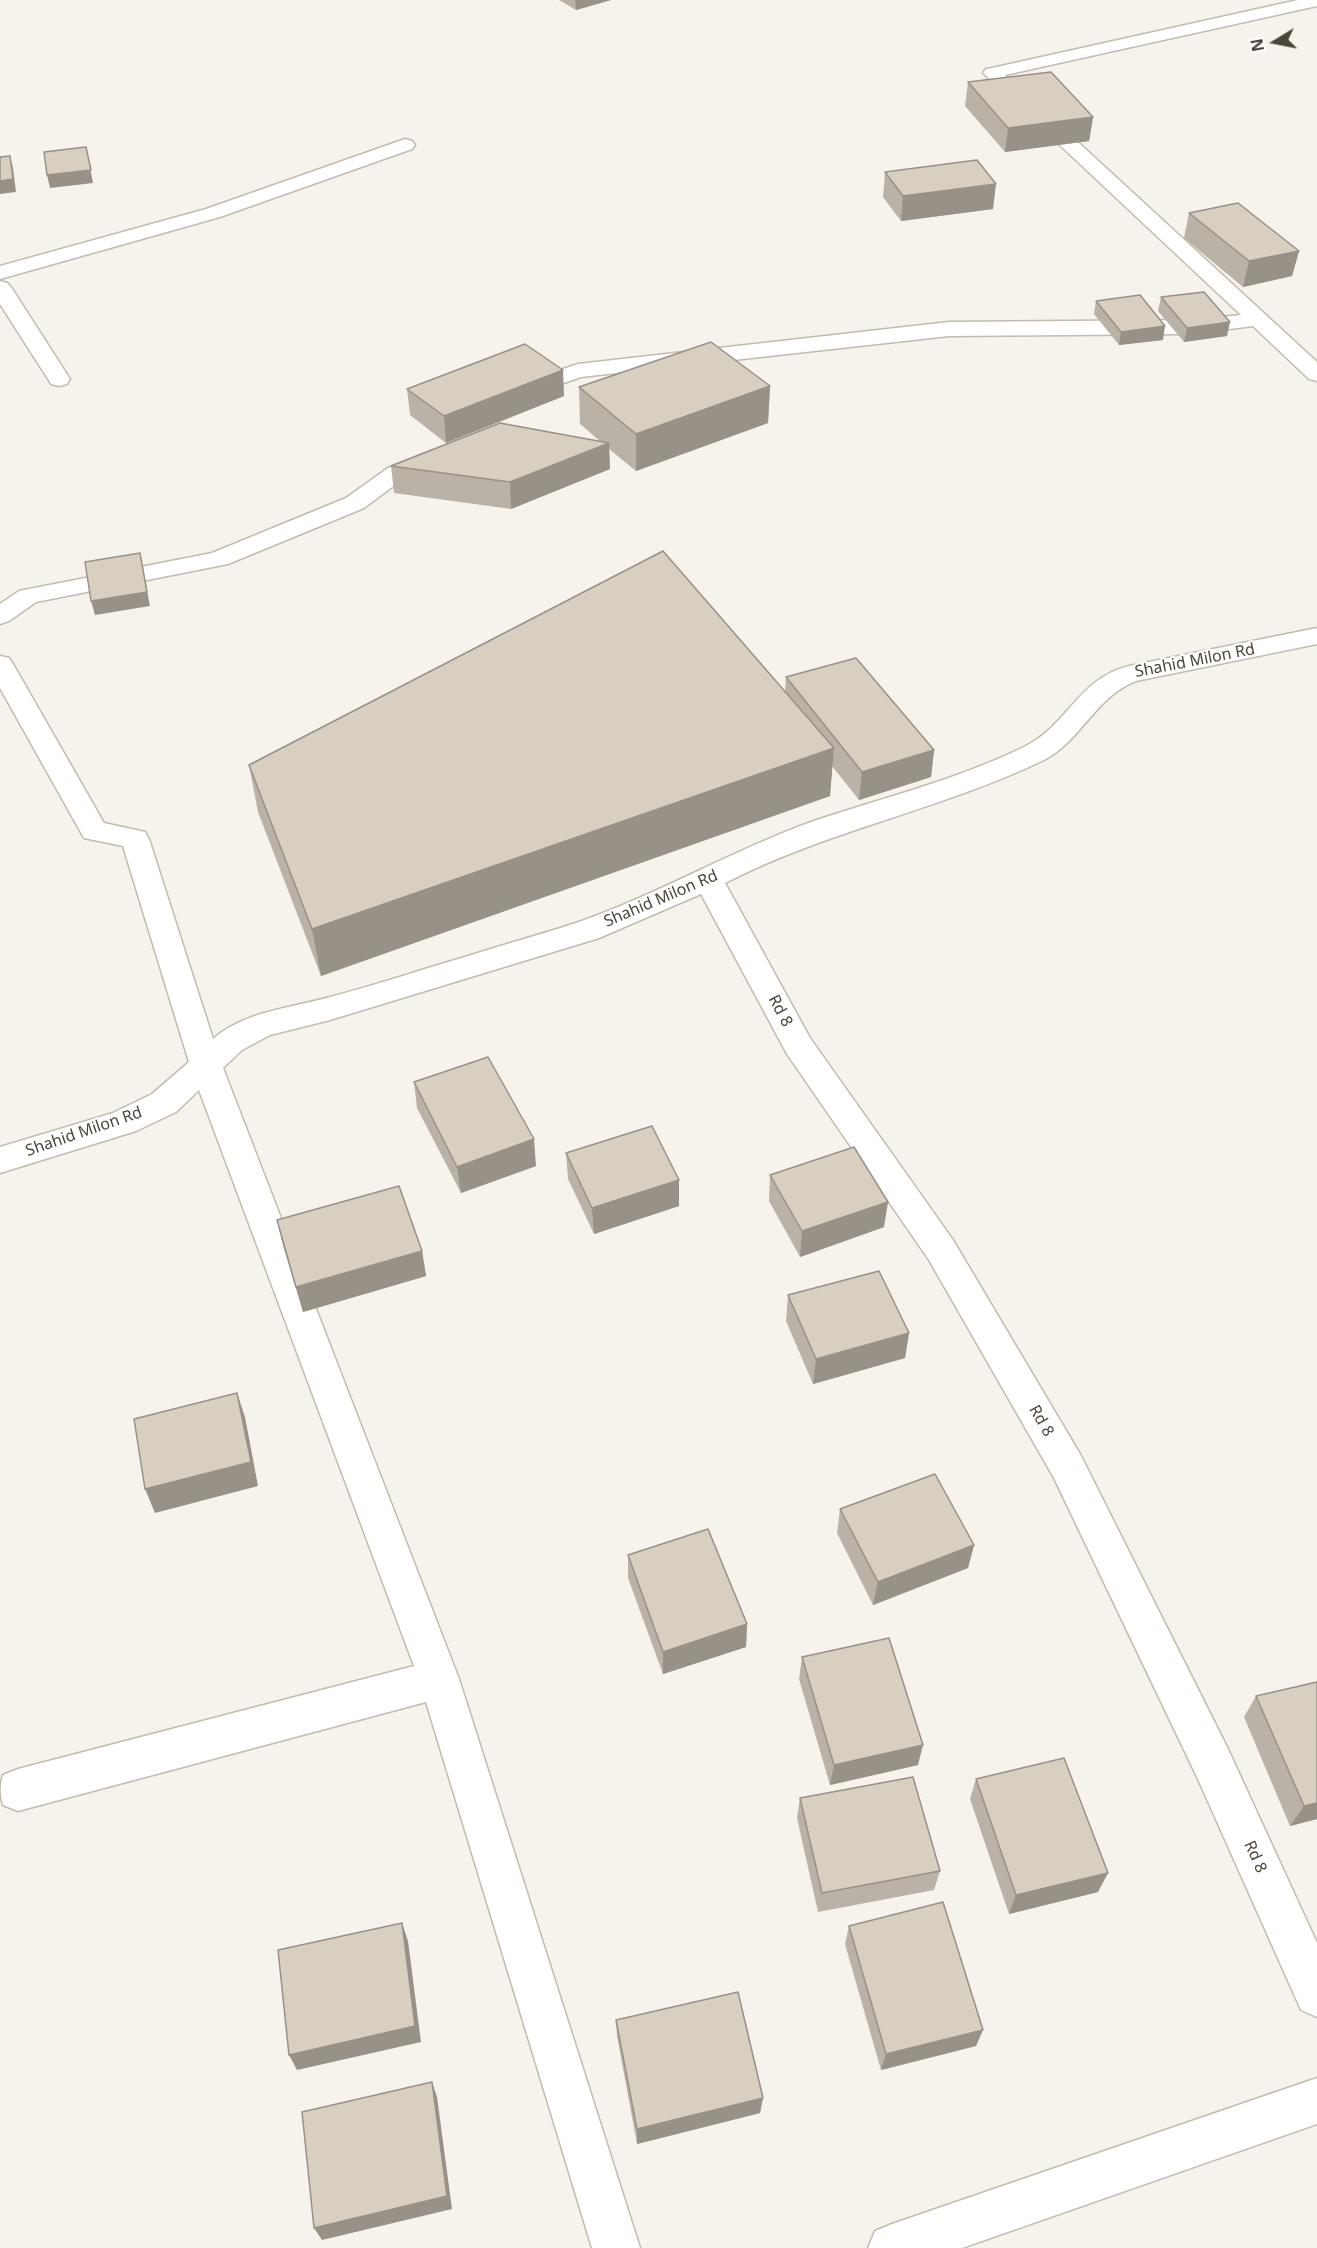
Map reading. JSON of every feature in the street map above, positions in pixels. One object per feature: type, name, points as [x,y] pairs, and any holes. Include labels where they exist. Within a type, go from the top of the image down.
[{"type":"street","points":[[1317,1],[992,73],[1317,374]]},
{"type":"street","points":[[0,273],[213,213],[405,145]]},
{"type":"street","points":[[0,287],[59,379]]},
{"type":"street","points":[[503,398],[578,371],[949,329],[1190,327],[1258,319]]},
{"type":"street","points":[[0,616],[28,596],[219,559],[355,503],[396,473],[451,451]]},
{"type":"street","name":"Shahid Milon Rd","points":[[0,1160],[124,1122],[164,1103],[231,1042],[261,1026],[351,1002],[588,930],[708,879],[751,857],[822,829],[888,809],[1002,768],[1036,752],[1063,734],[1086,705],[1113,681],[1129,674],[1317,636]]},
{"type":"street","points":[[0,664],[94,831],[135,838],[205,1064],[439,1678],[616,2248]]},
{"type":"street","name":"Rd 8","points":[[708,879],[798,1046],[940,1250],[1067,1466],[1212,1762],[1317,1994]]},
{"type":"street","points":[[18,1790],[439,1678]]},
{"type":"street","points":[[892,2248],[1317,2102]]},
{"type":"building","points":[[1051,72],[1093,117],[1008,128],[968,82]]},
{"type":"building","points":[[86,147],[91,170],[47,175],[44,152]]},
{"type":"building","points":[[10,156],[13,179],[0,181],[0,157]]},
{"type":"building","points":[[977,160],[996,184],[903,196],[885,172]]},
{"type":"building","points":[[1238,203],[1299,251],[1249,261],[1189,213]]},
{"type":"building","points":[[1204,292],[1230,322],[1187,328],[1161,297]]},
{"type":"building","points":[[1140,295],[1165,326],[1121,332],[1096,301]]},
{"type":"building","points":[[711,342],[770,386],[636,434],[579,387]]},
{"type":"building","points":[[525,344],[563,370],[444,416],[407,389]]},
{"type":"building","points":[[500,423],[609,443],[510,482],[391,466]]},
{"type":"building","points":[[663,551],[834,748],[312,929],[249,765]]},
{"type":"building","points":[[140,553],[147,592],[91,601],[85,562]]},
{"type":"building","points":[[856,658],[934,750],[862,772],[786,677]]},
{"type":"building","points":[[488,1057],[534,1139],[457,1167],[414,1082]]},
{"type":"building","points":[[652,1126],[679,1180],[592,1208],[566,1153]]},
{"type":"building","points":[[854,1147],[888,1202],[802,1231],[770,1175]]},
{"type":"building","points":[[399,1186],[422,1251],[296,1287],[277,1220]]},
{"type":"building","points":[[879,1271],[909,1333],[816,1359],[788,1295]]},
{"type":"building","points":[[237,1393],[251,1462],[145,1489],[134,1419]]},
{"type":"building","points":[[935,1474],[974,1545],[878,1582],[840,1509]]},
{"type":"building","points":[[708,1529],[747,1624],[663,1652],[628,1555]]},
{"type":"building","points":[[889,1638],[923,1745],[834,1765],[802,1657]]},
{"type":"building","points":[[1317,1682],[1317,1803],[1304,1806],[1256,1696]]},
{"type":"building","points":[[1064,1758],[1108,1873],[1016,1895],[976,1779]]},
{"type":"building","points":[[913,1777],[940,1871],[822,1893],[800,1798]]},
{"type":"building","points":[[943,1902],[983,2030],[886,2054],[849,1926]]},
{"type":"building","points":[[402,1923],[415,2026],[289,2055],[278,1950]]},
{"type":"building","points":[[738,1992],[763,2098],[637,2129],[616,2020]]},
{"type":"building","points":[[432,2082],[447,2196],[314,2228],[302,2112]]}]
